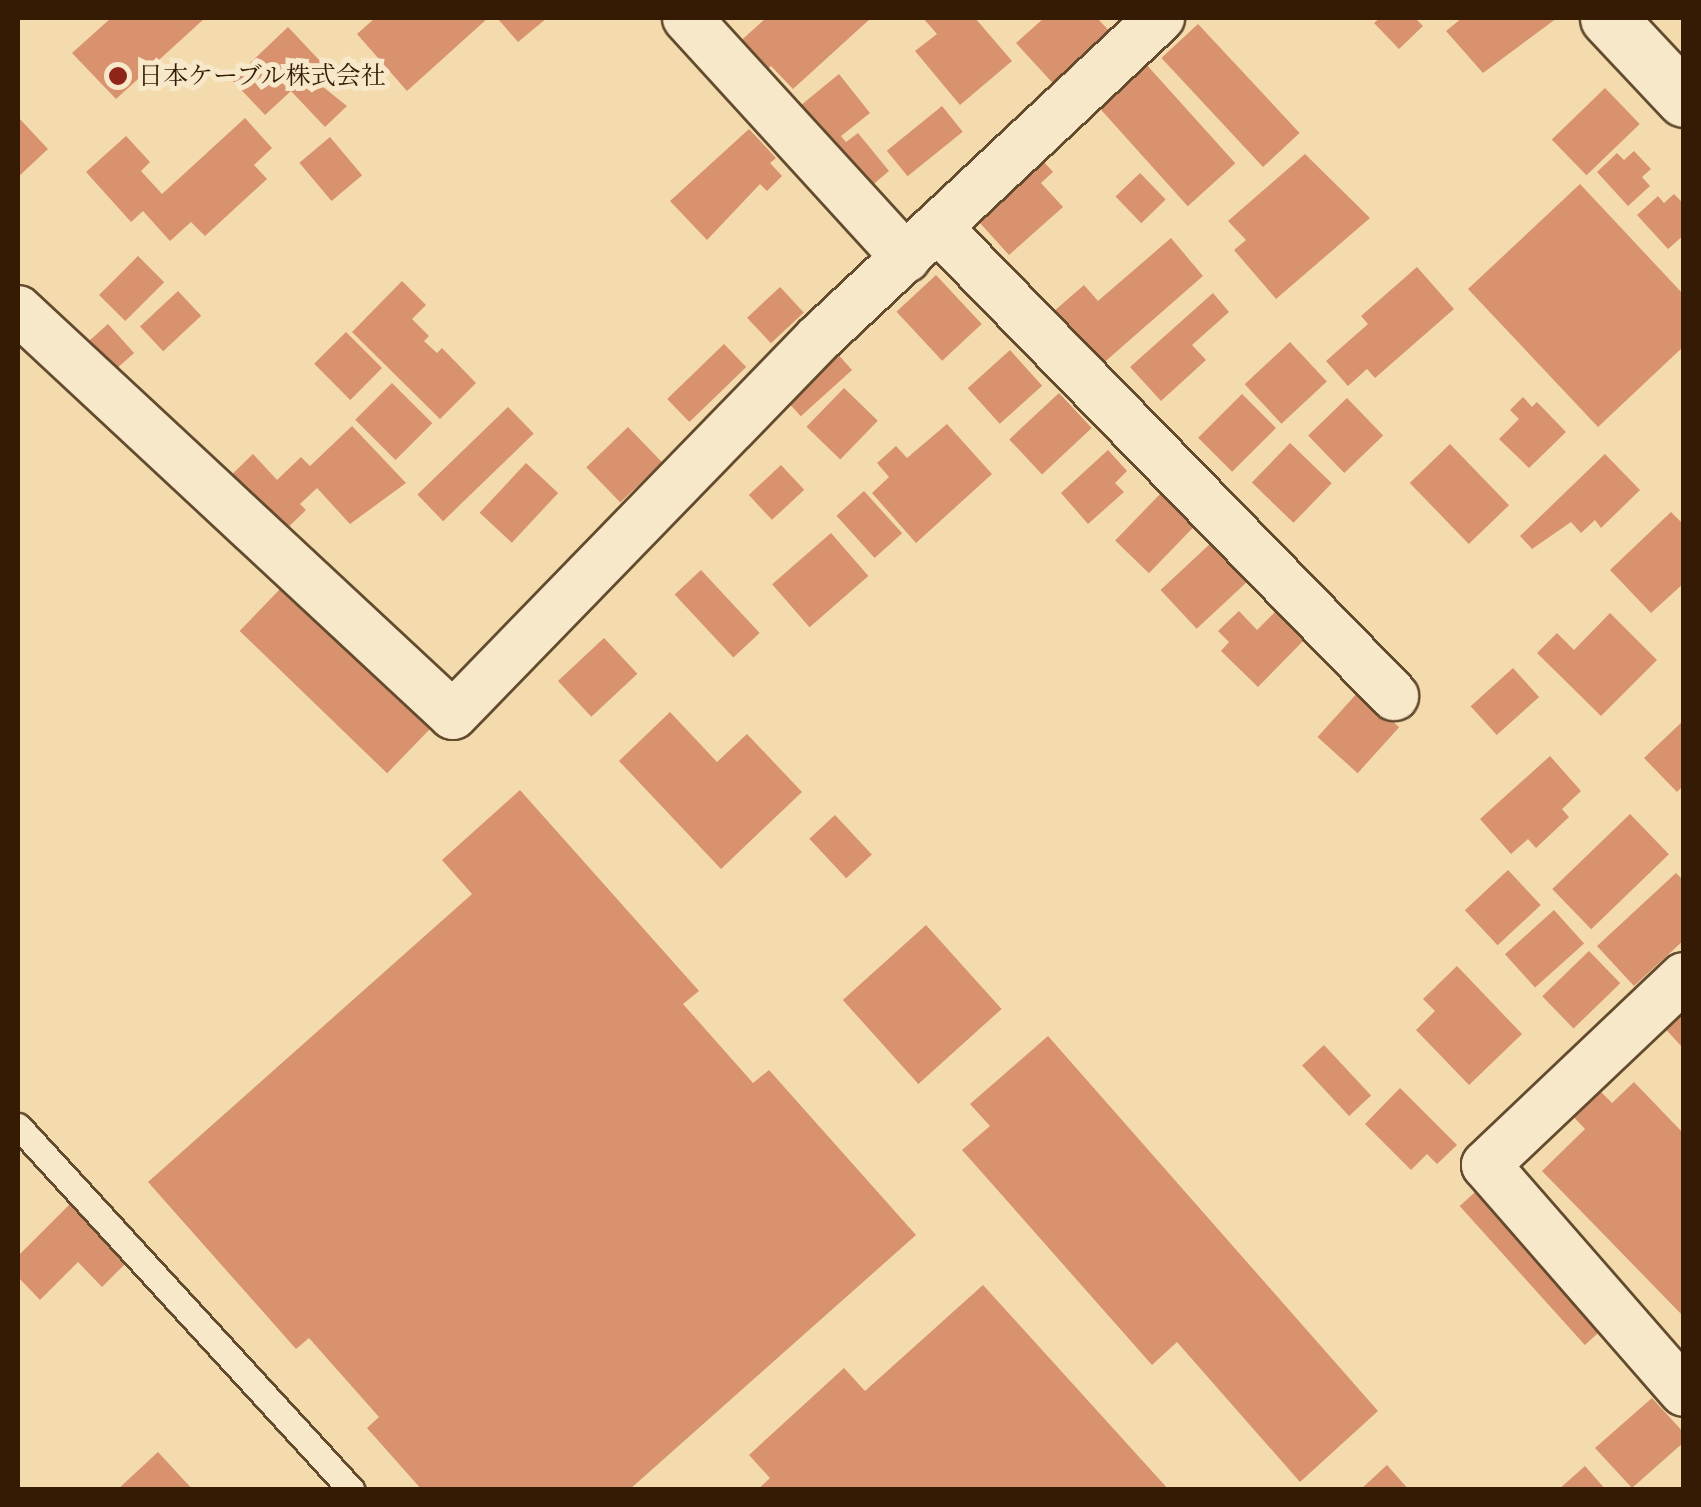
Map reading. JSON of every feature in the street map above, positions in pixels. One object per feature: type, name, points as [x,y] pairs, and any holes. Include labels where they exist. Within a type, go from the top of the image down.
[{"type":"main road","points":[[1608,18],[1684,99]]},
{"type":"street","points":[[687,18],[1394,696]]},
{"type":"street","points":[[18,310],[453,715],[657,500],[921,242],[1160,18]]},
{"type":"street","points":[[1684,977],[1486,1165],[1684,1392]]},
{"type":"lane","points":[[18,1126],[352,1490]]},
{"type":"building","name":"日本ケーブル株式会社","points":[[111,18],[205,18],[116,99],[72,53]]},
{"type":"building","points":[[375,18],[488,18],[407,91],[357,34]]},
{"type":"building","points":[[497,18],[547,18],[518,42]]},
{"type":"building","points":[[766,18],[871,18],[793,89],[771,66],[761,75],[734,47]]},
{"type":"building","points":[[923,18],[975,18],[1012,61],[960,105],[915,51],[937,34]]},
{"type":"building","points":[[1044,18],[1097,18],[1116,38],[1059,90],[1016,43]]},
{"type":"building","points":[[1380,18],[1415,18],[1423,26],[1399,49],[1374,23]]},
{"type":"building","points":[[1462,18],[1557,18],[1483,73],[1446,31]]},
{"type":"building","points":[[1198,24],[1300,133],[1263,167],[1161,58]]},
{"type":"building","points":[[288,27],[321,62],[308,75],[347,106],[325,127],[291,91],[265,115],[232,80]]},
{"type":"building","points":[[1145,63],[1235,163],[1188,206],[1097,106]]},
{"type":"building","points":[[839,74],[870,113],[841,136],[846,142],[858,133],[889,171],[863,193],[795,110]]},
{"type":"building","points":[[1605,88],[1640,124],[1587,175],[1552,139]]},
{"type":"building","points":[[942,106],[963,132],[908,176],[887,151]]},
{"type":"building","points":[[18,117],[48,149],[18,177]]},
{"type":"building","points":[[245,118],[272,148],[254,165],[267,179],[205,236],[191,222],[170,241],[143,211],[131,222],[86,172],[126,136],[150,162],[141,171],[162,194]]},
{"type":"building","points":[[749,129],[776,158],[770,163],[782,176],[767,191],[760,184],[707,240],[670,201]]},
{"type":"building","points":[[330,137],[362,175],[331,201],[299,163]]},
{"type":"building","points":[[1634,151],[1651,169],[1642,177],[1650,186],[1628,206],[1597,172],[1617,153],[1624,160]]},
{"type":"building","points":[[1036,153],[1053,172],[1041,183],[1063,207],[1009,255],[970,212]]},
{"type":"building","points":[[1305,154],[1370,218],[1276,299],[1234,250],[1246,240],[1228,221]]},
{"type":"building","points":[[1140,173],[1166,200],[1141,223],[1116,197]]},
{"type":"building","points":[[1580,184],[1684,295],[1684,346],[1598,427],[1468,289]]},
{"type":"building","points":[[1674,194],[1684,204],[1684,235],[1668,249],[1637,215],[1658,196],[1664,203]]},
{"type":"building","points":[[1171,238],[1203,276],[1100,366],[1053,312],[1084,285],[1098,301]]},
{"type":"building","points":[[138,256],[164,282],[125,321],[99,295]]},
{"type":"building","points":[[1417,267],[1454,309],[1375,378],[1367,369],[1348,386],[1326,361],[1368,324],[1361,316]]},
{"type":"building","points":[[936,275],[982,324],[942,361],[897,312]]},
{"type":"building","points":[[402,281],[426,305],[412,319],[429,336],[424,341],[437,353],[442,348],[476,383],[440,419],[352,332]]},
{"type":"building","points":[[780,287],[804,313],[771,343],[747,318]]},
{"type":"building","points":[[178,291],[201,316],[163,351],[140,326]]},
{"type":"building","points":[[1213,293],[1229,312],[1192,345],[1206,360],[1161,401],[1130,367]]},
{"type":"building","points":[[108,324],[134,353],[103,381],[77,352]]},
{"type":"building","points":[[346,332],[382,368],[350,400],[314,364]]},
{"type":"building","points":[[1290,342],[1327,381],[1281,424],[1245,384]]},
{"type":"building","points":[[724,344],[746,367],[689,422],[667,399]]},
{"type":"building","points":[[834,350],[852,370],[801,416],[783,396]]},
{"type":"building","points":[[1010,350],[1042,386],[1000,424],[968,388]]},
{"type":"building","points":[[392,383],[432,423],[396,460],[355,420]]},
{"type":"building","points":[[844,388],[878,421],[840,459],[806,427]]},
{"type":"building","points":[[1059,393],[1092,428],[1042,474],[1009,439]]},
{"type":"building","points":[[1242,394],[1276,428],[1232,472],[1198,438]]},
{"type":"building","points":[[1523,397],[1532,407],[1537,402],[1566,432],[1529,468],[1499,439],[1519,419],[1510,410]]},
{"type":"building","points":[[1347,398],[1383,435],[1344,473],[1308,436]]},
{"type":"building","points":[[508,407],[534,434],[443,521],[417,495]]},
{"type":"building","points":[[947,424],[992,474],[916,543],[872,493],[889,477],[877,463],[896,446],[907,458]]},
{"type":"building","points":[[352,426],[406,483],[350,524],[317,488],[300,504],[306,510],[274,541],[221,485],[253,454],[277,480],[301,457],[310,466]]},
{"type":"building","points":[[628,427],[662,462],[620,503],[586,467]]},
{"type":"building","points":[[1290,443],[1332,483],[1294,523],[1252,483]]},
{"type":"building","points":[[1450,444],[1509,505],[1469,544],[1410,483]]},
{"type":"building","points":[[1108,450],[1127,471],[1115,483],[1124,492],[1088,524],[1061,493]]},
{"type":"building","points":[[1605,454],[1640,490],[1601,528],[1595,520],[1581,533],[1571,522],[1532,549],[1520,536]]},
{"type":"building","points":[[526,463],[558,493],[512,543],[480,513]]},
{"type":"building","points":[[781,465],[804,490],[772,520],[749,495]]},
{"type":"building","points":[[864,491],[902,533],[875,558],[837,516]]},
{"type":"building","points":[[1161,493],[1195,526],[1149,573],[1115,540]]},
{"type":"building","points":[[1671,512],[1684,525],[1684,583],[1651,613],[1610,570]]},
{"type":"building","points":[[831,533],[868,576],[810,627],[772,584]]},
{"type":"building","points":[[1211,543],[1247,582],[1197,629],[1161,590]]},
{"type":"building","points":[[701,570],[760,633],[733,657],[675,595]]},
{"type":"building","points":[[282,587],[429,729],[387,773],[240,631]]},
{"type":"building","points":[[1277,610],[1306,638],[1258,687],[1221,651],[1229,642],[1218,631],[1239,611],[1257,630]]},
{"type":"building","points":[[1610,613],[1657,660],[1601,716],[1537,653],[1557,633],[1574,650]]},
{"type":"building","points":[[604,638],[637,674],[591,717],[558,681]]},
{"type":"building","points":[[1513,668],[1539,697],[1497,735],[1471,706]]},
{"type":"building","points":[[1359,691],[1399,727],[1358,773],[1318,737]]},
{"type":"building","points":[[670,712],[717,762],[747,734],[802,792],[721,869],[619,761]]},
{"type":"building","points":[[1684,720],[1684,785],[1677,792],[1644,758]]},
{"type":"building","points":[[1550,756],[1581,791],[1562,809],[1569,817],[1536,848],[1528,839],[1511,854],[1480,819]]},
{"type":"building","points":[[520,790],[699,991],[683,1004],[753,1083],[769,1070],[916,1235],[629,1490],[422,1490],[367,1428],[379,1417],[309,1338],[296,1349],[148,1182],[472,894],[442,860]]},
{"type":"building","points":[[1630,814],[1669,854],[1591,929],[1552,889]]},
{"type":"building","points":[[835,815],[872,854],[846,878],[809,839]]},
{"type":"building","points":[[1508,870],[1541,905],[1498,945],[1465,910]]},
{"type":"building","points":[[1676,873],[1684,881],[1684,940],[1634,986],[1597,946]]},
{"type":"building","points":[[1554,910],[1584,943],[1535,988],[1505,954]]},
{"type":"building","points":[[926,925],[1002,1009],[918,1084],[843,1000]]},
{"type":"building","points":[[1589,951],[1620,983],[1574,1029],[1542,996]]},
{"type":"building","points":[[1457,966],[1522,1034],[1469,1085],[1416,1030],[1435,1011],[1423,999]]},
{"type":"building","points":[[1684,997],[1684,1049],[1658,1021]]},
{"type":"building","points":[[1048,1036],[1378,1411],[1300,1482],[1177,1342],[1152,1365],[962,1150],[990,1126],[970,1104]]},
{"type":"building","points":[[1324,1045],[1371,1095],[1349,1116],[1302,1065]]},
{"type":"building","points":[[1634,1082],[1684,1134],[1684,1317],[1542,1171],[1585,1129],[1565,1108],[1592,1083],[1612,1103]]},
{"type":"building","points":[[1400,1088],[1457,1145],[1437,1164],[1427,1154],[1411,1170],[1365,1124]]},
{"type":"building","points":[[1482,1186],[1607,1325],[1585,1345],[1460,1206]]},
{"type":"building","points":[[75,1199],[132,1257],[102,1287],[78,1262],[40,1300],[18,1277],[18,1256]]},
{"type":"building","points":[[983,1285],[1169,1490],[757,1490],[770,1478],[749,1455],[844,1368],[865,1391]]},
{"type":"building","points":[[1652,1398],[1684,1433],[1684,1442],[1632,1488],[1595,1448]]},
{"type":"building","points":[[158,1452],[193,1490],[117,1490]]},
{"type":"building","points":[[1387,1465],[1409,1490],[1360,1490]]},
{"type":"building","points":[[1585,1466],[1606,1490],[1558,1490]]},
{"type":"place","name":"日本ケーブル株式会社","points":[[118,76]]}]
